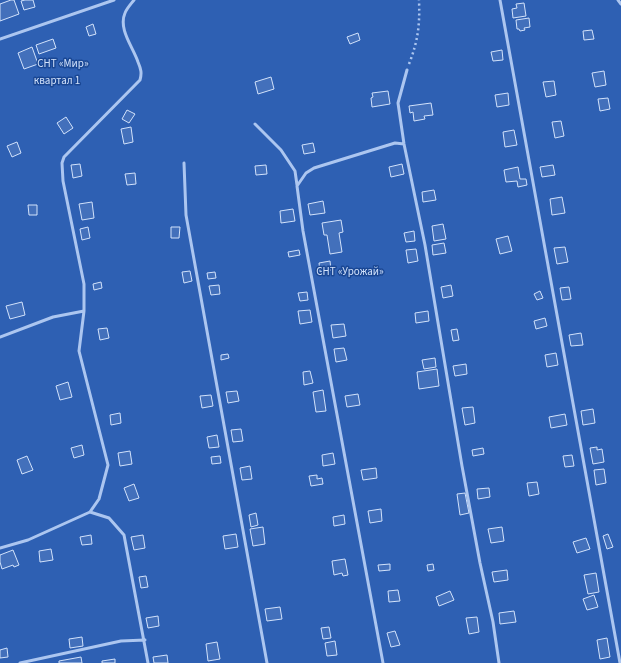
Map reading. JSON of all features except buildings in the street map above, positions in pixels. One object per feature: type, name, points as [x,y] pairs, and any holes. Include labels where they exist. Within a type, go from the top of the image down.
[{"type":"lane","points":[[0,39],[114,0]]},
{"type":"lane","points":[[0,548],[28,540],[90,512],[99,499],[108,465],[79,350],[84,311],[84,284],[63,181],[62,163],[64,157],[140,80],[142,71],[123,28],[123,18],[134,0]]},
{"type":"lane","points":[[500,0],[620,663]]},
{"type":"lane","points":[[618,0],[621,4]]},
{"type":"lane","points":[[407,70],[398,103],[404,144],[425,245],[480,563],[493,622],[499,663]]},
{"type":"lane","points":[[256,124],[281,150],[295,171],[303,231],[382,663]]},
{"type":"lane","points":[[297,186],[306,173],[314,168],[395,143],[404,144]]},
{"type":"lane","points":[[184,163],[186,215],[267,663]]},
{"type":"lane","points":[[0,337],[53,317],[84,311]]},
{"type":"lane","points":[[90,512],[109,518],[124,535],[145,640],[148,663]]},
{"type":"lane","points":[[20,663],[121,641],[145,640]]},
{"type":"path","points":[[407,70],[415,48],[420,24],[419,0]]},
{"type":"green space","name":"СНТ «Урожай»","points":[[0,0],[621,0],[621,663],[0,663]]},
{"type":"park label","name":"СНТ «Мир»","points":[[63,63]]},
{"type":"park label","name":"квартал 1","points":[[57,80]]}]
